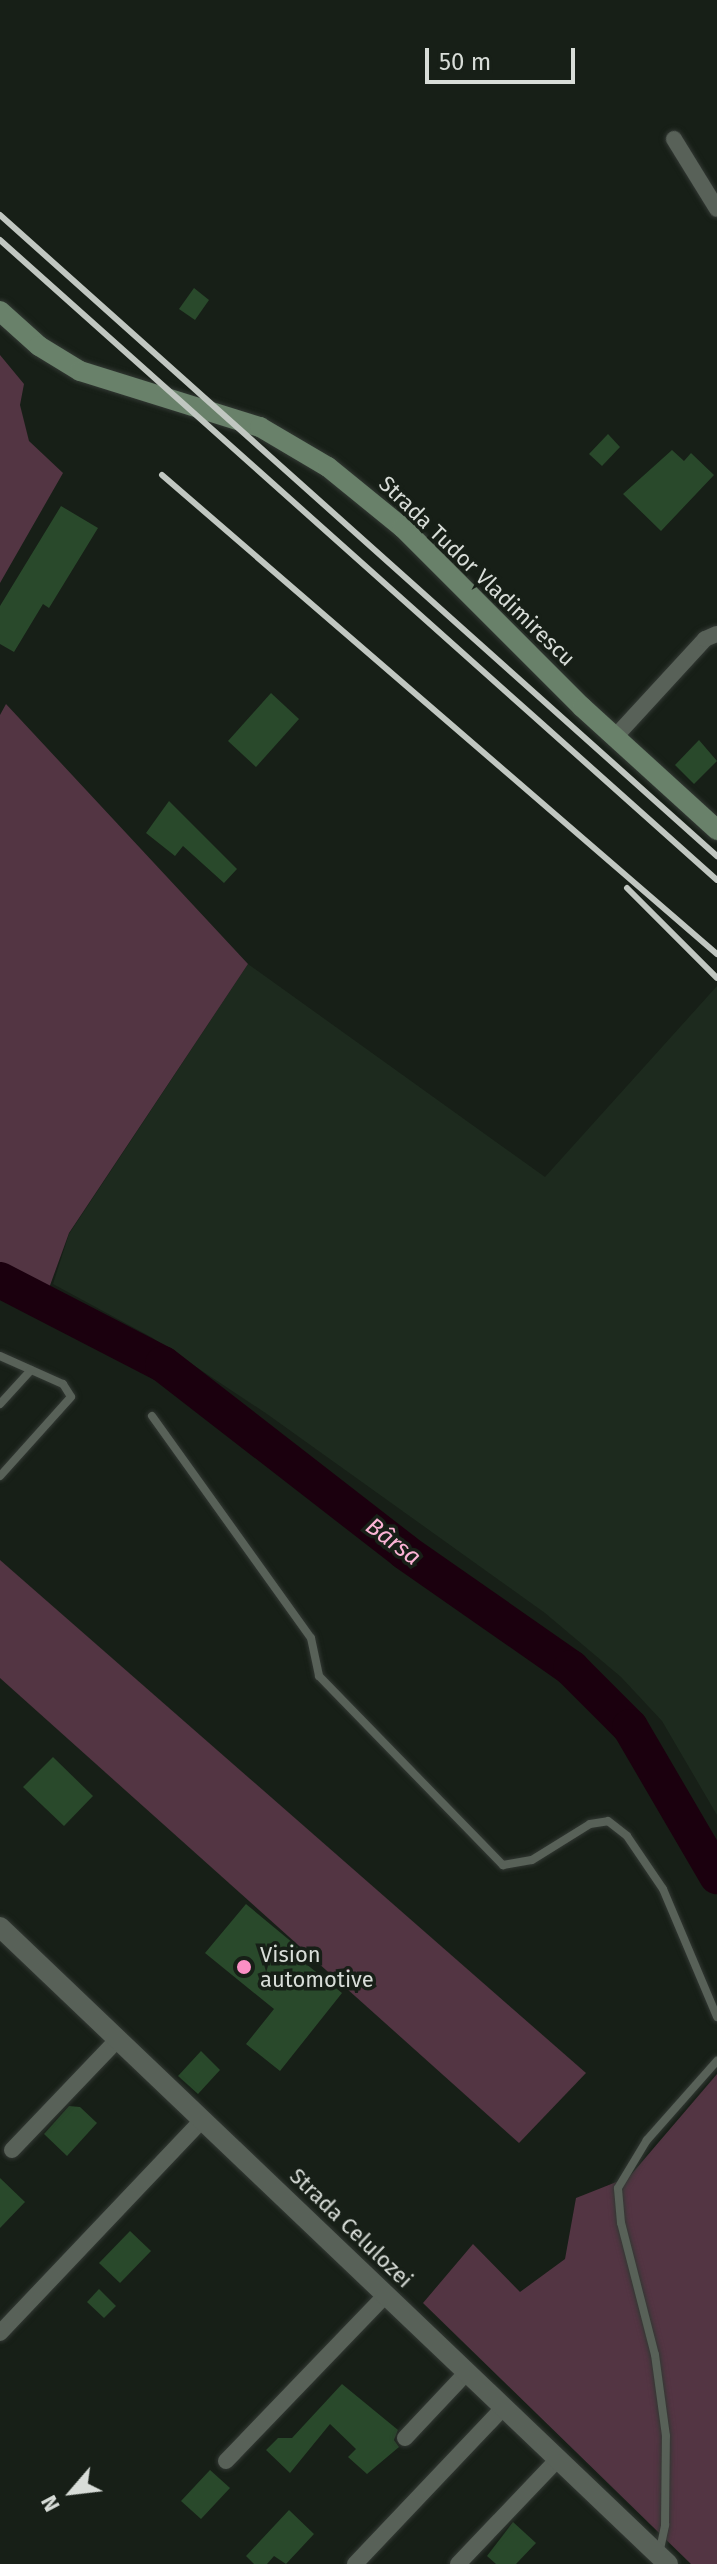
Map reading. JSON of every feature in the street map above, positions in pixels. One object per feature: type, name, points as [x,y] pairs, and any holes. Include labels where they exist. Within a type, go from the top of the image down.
[{"type":"main road","name":"Strada Tudor Vladimirescu","points":[[0,311],[39,346],[80,371],[232,417],[317,459],[411,536],[615,737],[717,830]]},
{"type":"street","points":[[674,139],[717,209]]},
{"type":"street","points":[[615,737],[705,639],[717,634]]},
{"type":"street","name":"Strada Celulozei","points":[[0,1927],[664,2559]]},
{"type":"street","points":[[12,2150],[118,2039]]},
{"type":"street","points":[[0,2333],[202,2120]]},
{"type":"street","points":[[226,2461],[386,2295]]},
{"type":"street","points":[[405,2438],[467,2372]]},
{"type":"street","points":[[355,2564],[504,2407]]},
{"type":"street","points":[[458,2564],[558,2459]]},
{"type":"lane","points":[[0,1356],[63,1384],[71,1397],[0,1476]]},
{"type":"lane","points":[[0,1404],[31,1370]]},
{"type":"lane","points":[[152,1416],[311,1638],[319,1676],[503,1865],[532,1860],[590,1824],[608,1821],[627,1836],[663,1889],[717,2017]]},
{"type":"lane","points":[[664,2559],[666,2436],[655,2355],[621,2223],[618,2188],[647,2140],[717,2061]]},
{"type":"shaded area","points":[[0,355],[24,384],[20,405],[29,441],[63,473],[0,583]]},
{"type":"shaded area","points":[[6,704],[248,964],[69,1233],[40,1313],[0,1298],[0,715]]},
{"type":"shaded area","points":[[248,964],[545,1177],[717,986],[717,1815],[662,1721],[621,1677],[545,1613],[267,1414],[151,1337],[53,1284],[69,1234]]},
{"type":"shaded area","points":[[0,1560],[586,2073],[519,2143],[0,1678]]},
{"type":"shaded area","points":[[717,2074],[717,2564],[691,2564],[423,2303],[473,2244],[520,2292],[565,2259],[576,2198],[629,2177]]},
{"type":"building","points":[[194,288],[209,300],[195,320],[179,309]]},
{"type":"building","points":[[608,434],[620,447],[602,466],[589,454]]},
{"type":"building","points":[[672,450],[684,461],[691,453],[714,475],[661,531],[623,494]]},
{"type":"building","points":[[61,506],[98,528],[49,608],[43,604],[14,652],[0,644],[0,606]]},
{"type":"building","points":[[271,693],[299,719],[256,767],[228,741]]},
{"type":"building","points":[[699,740],[717,761],[694,784],[675,765]]},
{"type":"building","points":[[169,801],[237,869],[224,883],[183,846],[175,856],[146,833]]},
{"type":"building","points":[[53,1757],[93,1796],[64,1826],[23,1787]]},
{"type":"building","points":[[246,1904],[305,1953],[300,1959],[342,1993],[280,2071],[246,2044],[274,2009],[205,1953]]},
{"type":"building","points":[[201,2051],[220,2070],[198,2094],[178,2076]]},
{"type":"building","points":[[69,2106],[80,2107],[97,2123],[67,2156],[44,2134]]},
{"type":"building","points":[[0,2178],[25,2202],[0,2228]]},
{"type":"building","points":[[130,2231],[151,2251],[120,2283],[99,2263]]},
{"type":"building","points":[[99,2289],[116,2306],[104,2318],[87,2302]]},
{"type":"building","points":[[342,2384],[398,2430],[394,2440],[399,2447],[367,2474],[348,2457],[356,2449],[330,2424],[290,2473],[266,2450],[278,2438],[292,2438]]},
{"type":"building","points":[[210,2470],[230,2488],[201,2519],[181,2501]]},
{"type":"building","points":[[289,2510],[314,2534],[286,2564],[274,2556],[267,2564],[254,2564],[246,2556]]},
{"type":"building","points":[[513,2522],[536,2543],[516,2564],[496,2564],[487,2556]]},
{"type":"waterway","name":"Bârsa","points":[[0,1280],[163,1364],[405,1552],[571,1668],[630,1727],[717,1876]]},
{"type":"railway","points":[[0,215],[717,856]]},
{"type":"railway","points":[[0,240],[717,880]]},
{"type":"railway","points":[[162,475],[717,954]]},
{"type":"railway","points":[[627,888],[717,978]]},
{"type":"place","name":"Vision automotive","points":[[244,1967]]}]
